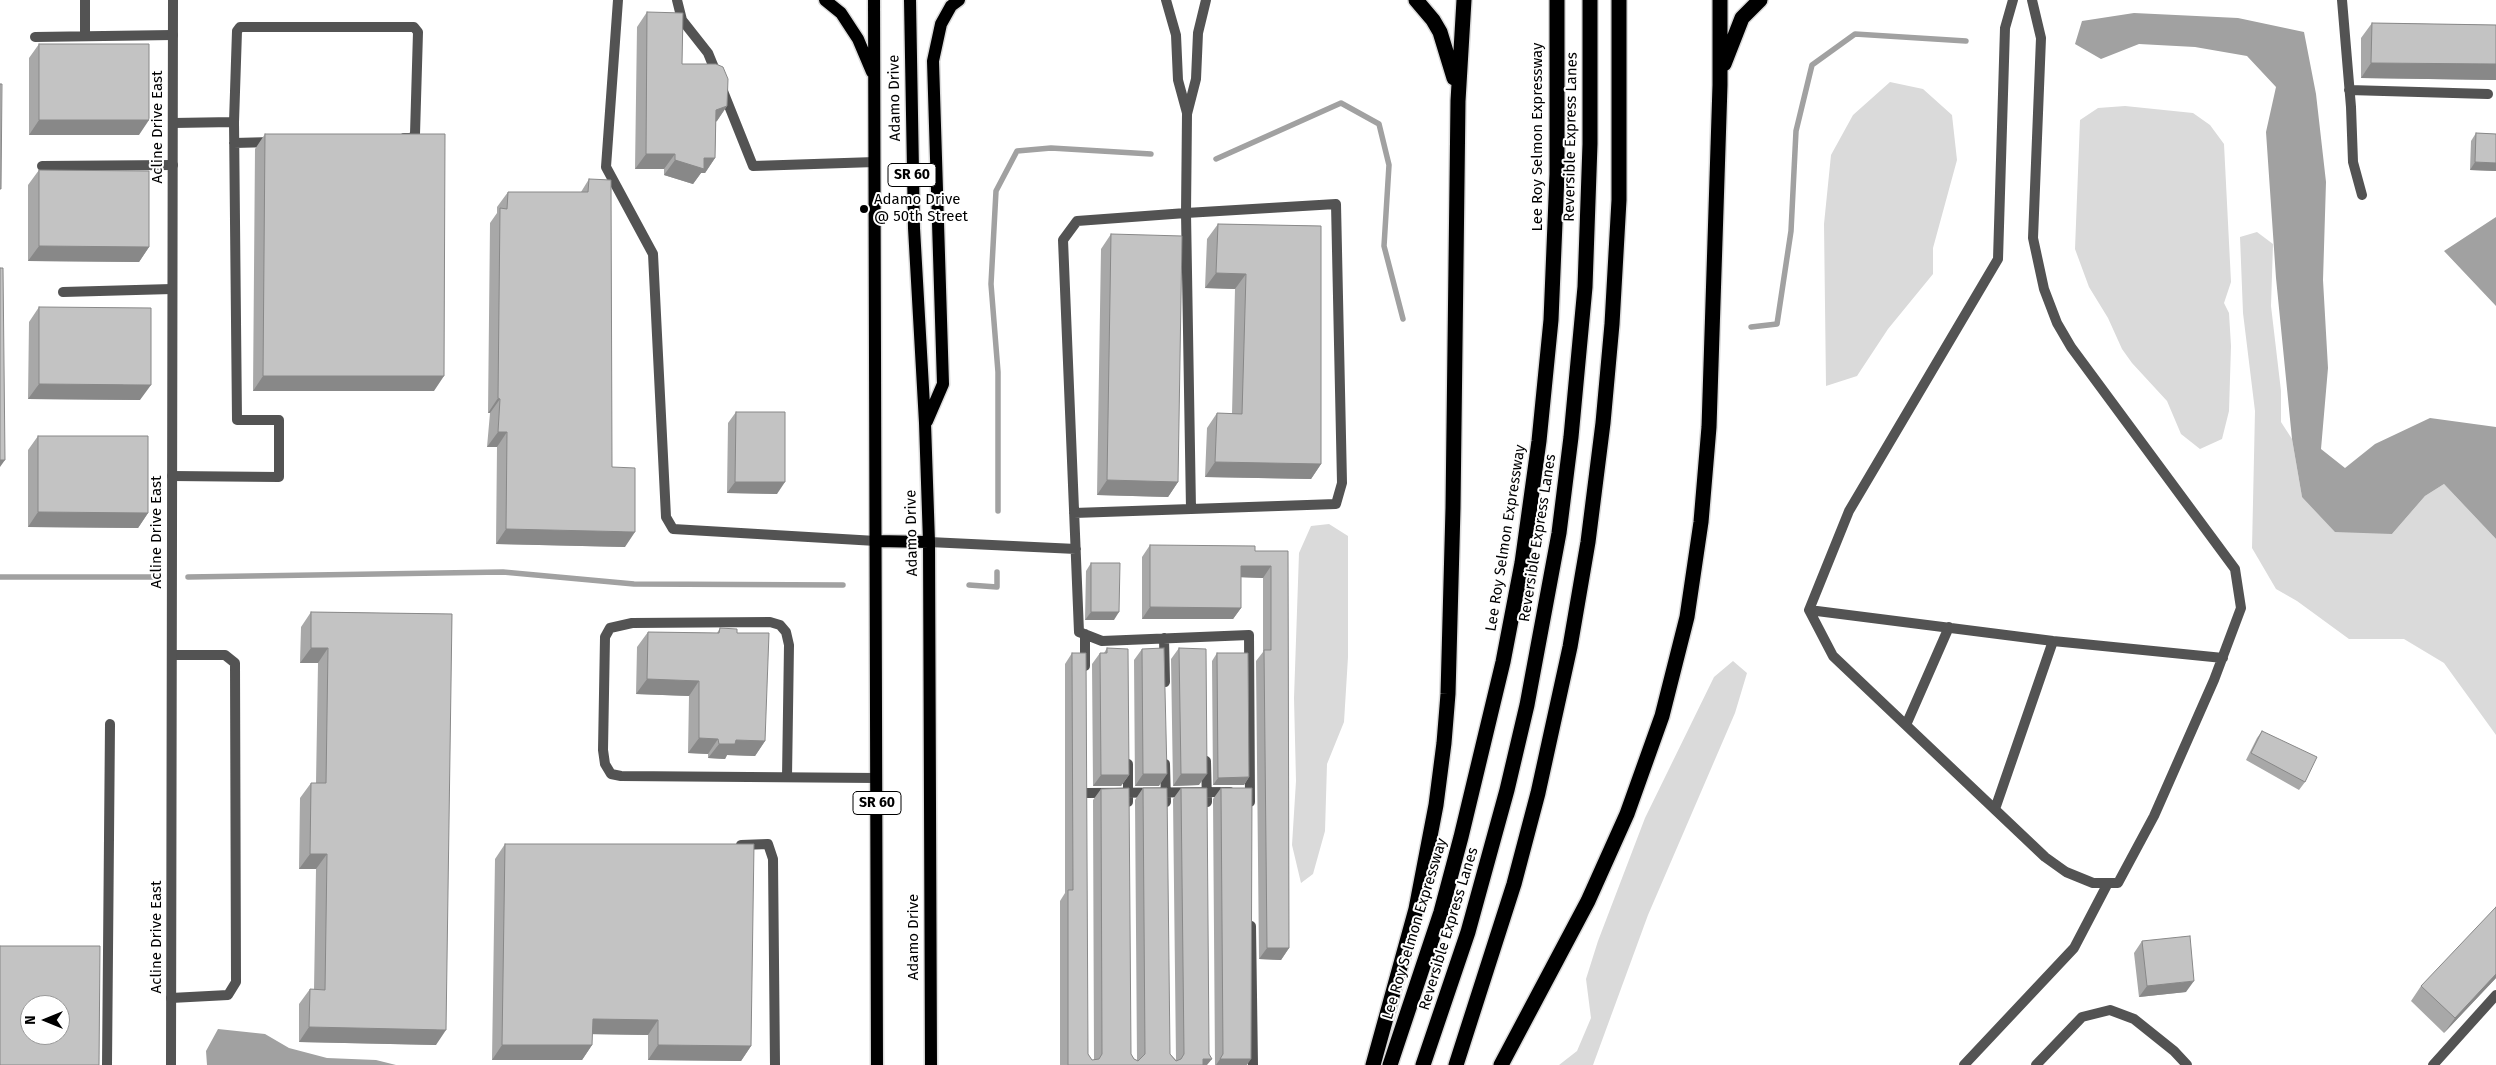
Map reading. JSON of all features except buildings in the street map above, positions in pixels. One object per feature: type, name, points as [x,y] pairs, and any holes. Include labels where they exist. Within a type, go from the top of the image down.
[{"type":"highway","points":[[1416,0],[1433,20],[1440,32],[1452,65],[1458,101]]},
{"type":"highway","points":[[1373,1065],[1416,909],[1436,805],[1444,743],[1448,694],[1453,498],[1458,101],[1464,0]]},
{"type":"highway","name":"Lee Roy Selmon Expressway","points":[[1390,1065],[1438,921],[1461,837],[1501,672],[1522,563],[1540,441],[1551,320],[1557,174],[1556,0]]},
{"type":"highway","name":"Reversible Express Lanes","points":[[1423,1065],[1468,932],[1505,800],[1527,705],[1558,533],[1571,437],[1585,287],[1590,144],[1590,0]]},
{"type":"highway","points":[[1456,1065],[1508,902],[1538,793],[1566,665],[1588,542],[1604,423],[1612,324],[1619,200],[1619,0]]},
{"type":"highway","points":[[1501,1065],[1588,901],[1627,814],[1662,716],[1686,617],[1702,522],[1709,427],[1720,85],[1720,0]]},
{"type":"highway","points":[[1720,85],[1725,59],[1735,31],[1750,7],[1760,0]]},
{"type":"main road","points":[[825,0],[841,13],[858,39],[874,78]]},
{"type":"main road","name":"Adamo Drive","points":[[874,0],[878,1065]]},
{"type":"main road","name":"Adamo Drive","points":[[910,0],[914,228],[925,426],[929,542],[931,1065]]},
{"type":"main road","points":[[925,426],[943,384],[933,61],[941,24],[951,6],[959,0]]},
{"type":"main road","points":[[876,541],[929,542]]},
{"type":"street","points":[[85,0],[85,36]]},
{"type":"street","name":"Acline Drive East","points":[[172,1065],[173,0]]},
{"type":"street","points":[[618,0],[606,167],[652,254],[666,517],[672,530],[876,541]]},
{"type":"street","points":[[677,0],[682,20],[708,53],[753,166],[874,162]]},
{"type":"street","points":[[1166,0],[1176,36],[1178,80],[1187,114]]},
{"type":"street","points":[[1191,509],[1186,213],[1187,114],[1196,79],[1198,33],[1206,0]]},
{"type":"street","points":[[1809,610],[1850,511],[1998,259],[2005,28],[2013,0]]},
{"type":"street","points":[[1809,610],[1833,656],[2045,858],[2066,872],[2093,883],[2118,883],[2154,816],[2223,658],[2241,608],[2235,569],[2076,355],[2057,323],[2044,289],[2033,238],[2042,38],[2032,0]]},
{"type":"street","points":[[2342,0],[2353,162],[2362,195]]},
{"type":"street","points":[[172,476],[279,477],[278,420],[237,420],[234,122],[237,30],[240,28],[414,28],[418,32],[415,134],[412,138],[392,138]]},
{"type":"street","points":[[35,37],[173,35]]},
{"type":"street","points":[[2349,90],[2488,94]]},
{"type":"street","points":[[173,123],[234,122]]},
{"type":"street","points":[[234,142],[283,141]]},
{"type":"street","points":[[42,166],[173,165]]},
{"type":"street","points":[[1074,513],[1336,504],[1342,483],[1336,204],[1077,221],[1063,240],[1074,513],[1076,549],[1079,632],[1102,641],[1127,645],[1164,638],[1205,642],[1249,635],[1250,812]]},
{"type":"street","points":[[62,292],[172,289]]},
{"type":"street","points":[[929,542],[1076,549]]},
{"type":"street","points":[[1809,610],[1949,626],[2053,641],[2223,658]]},
{"type":"street","points":[[787,777],[789,645],[786,632],[780,625],[770,622],[632,623],[619,624],[610,628],[605,636],[603,750],[605,764],[611,774],[621,776],[877,778]]},
{"type":"street","points":[[1906,725],[1949,626]]},
{"type":"street","points":[[1085,634],[1085,674]]},
{"type":"street","points":[[1164,638],[1165,696]]},
{"type":"street","points":[[1995,809],[2053,641]]},
{"type":"street","points":[[172,655],[224,655],[234,663],[236,982],[228,995],[172,998]]},
{"type":"street","points":[[107,1065],[110,724]]},
{"type":"street","points":[[1206,753],[1207,812]]},
{"type":"street","points":[[1165,754],[1166,812]]},
{"type":"street","points":[[1128,755],[1128,812]]},
{"type":"street","points":[[1086,793],[1250,792]]},
{"type":"street","points":[[729,845],[768,844],[773,858],[775,1065]]},
{"type":"street","points":[[1964,1065],[2074,948],[2108,883]]},
{"type":"street","points":[[1251,919],[1253,1065]]},
{"type":"street","points":[[2433,1065],[2496,995]]},
{"type":"street","points":[[2036,1065],[2082,1017],[2110,1010],[2134,1019],[2174,1051],[2187,1065]]},
{"type":"shaded area","points":[[2134,13],[2238,18],[2304,32],[2316,94],[2326,182],[2323,280],[2328,368],[2321,449],[2345,468],[2375,444],[2430,418],[2496,427],[2496,539],[2444,484],[2425,496],[2392,534],[2335,532],[2302,497],[2292,439],[2276,278],[2266,132],[2276,87],[2247,56],[2195,47],[2139,44],[2101,59],[2075,44],[2082,21]]},
{"type":"shaded area","points":[[1890,82],[1923,89],[1952,115],[1957,160],[1933,248],[1933,274],[1888,329],[1857,376],[1826,386],[1824,224],[1831,155],[1853,115]]},
{"type":"shaded area","points":[[2125,106],[2193,113],[2210,125],[2224,144],[2231,282],[2224,303],[2229,313],[2231,346],[2229,411],[2222,439],[2200,449],[2181,434],[2167,401],[2132,363],[2122,349],[2108,318],[2089,287],[2075,249],[2080,120],[2098,108]]},
{"type":"shaded area","points":[[2496,217],[2496,306],[2444,251]]},
{"type":"shaded area","points":[[2257,232],[2273,244],[2271,306],[2281,391],[2281,422],[2292,439],[2302,497],[2392,534],[2425,496],[2444,484],[2496,539],[2496,735],[2444,663],[2404,639],[2349,639],[2297,601],[2276,589],[2252,548],[2255,411],[2243,313],[2240,237]]},
{"type":"shaded area","points":[[1329,524],[1348,536],[1348,657],[1344,722],[1327,764],[1325,831],[1313,874],[1301,883],[1292,845],[1296,781],[1294,698],[1299,553],[1311,526]]},
{"type":"shaded area","points":[[1733,661],[1747,673],[1735,713],[1648,915],[1593,1065],[1559,1065],[1577,1051],[1591,1018],[1586,979],[1598,941],[1645,818],[1714,677]]},
{"type":"shaded area","points":[[218,1029],[265,1034],[289,1048],[327,1058],[376,1060],[396,1065],[207,1065],[206,1051]]},
{"type":"waterway","points":[[1751,327],[1777,324],[1791,231],[1796,131],[1812,65],[1855,34],[1966,41]]},
{"type":"waterway","points":[[1216,159],[1341,103],[1379,124],[1389,165],[1384,246],[1403,319]]},
{"type":"waterway","points":[[998,511],[998,372],[991,284],[996,191],[1017,151],[1051,148],[1151,154]]},
{"type":"waterway","points":[[188,577],[503,572],[634,584],[843,585]]},
{"type":"waterway","points":[[969,585],[997,587],[997,572]]},
{"type":"waterway","points":[[0,577],[157,577]]},
{"type":"place","name":"Adamo Drive @ 50th Street","points":[[864,209]]}]
